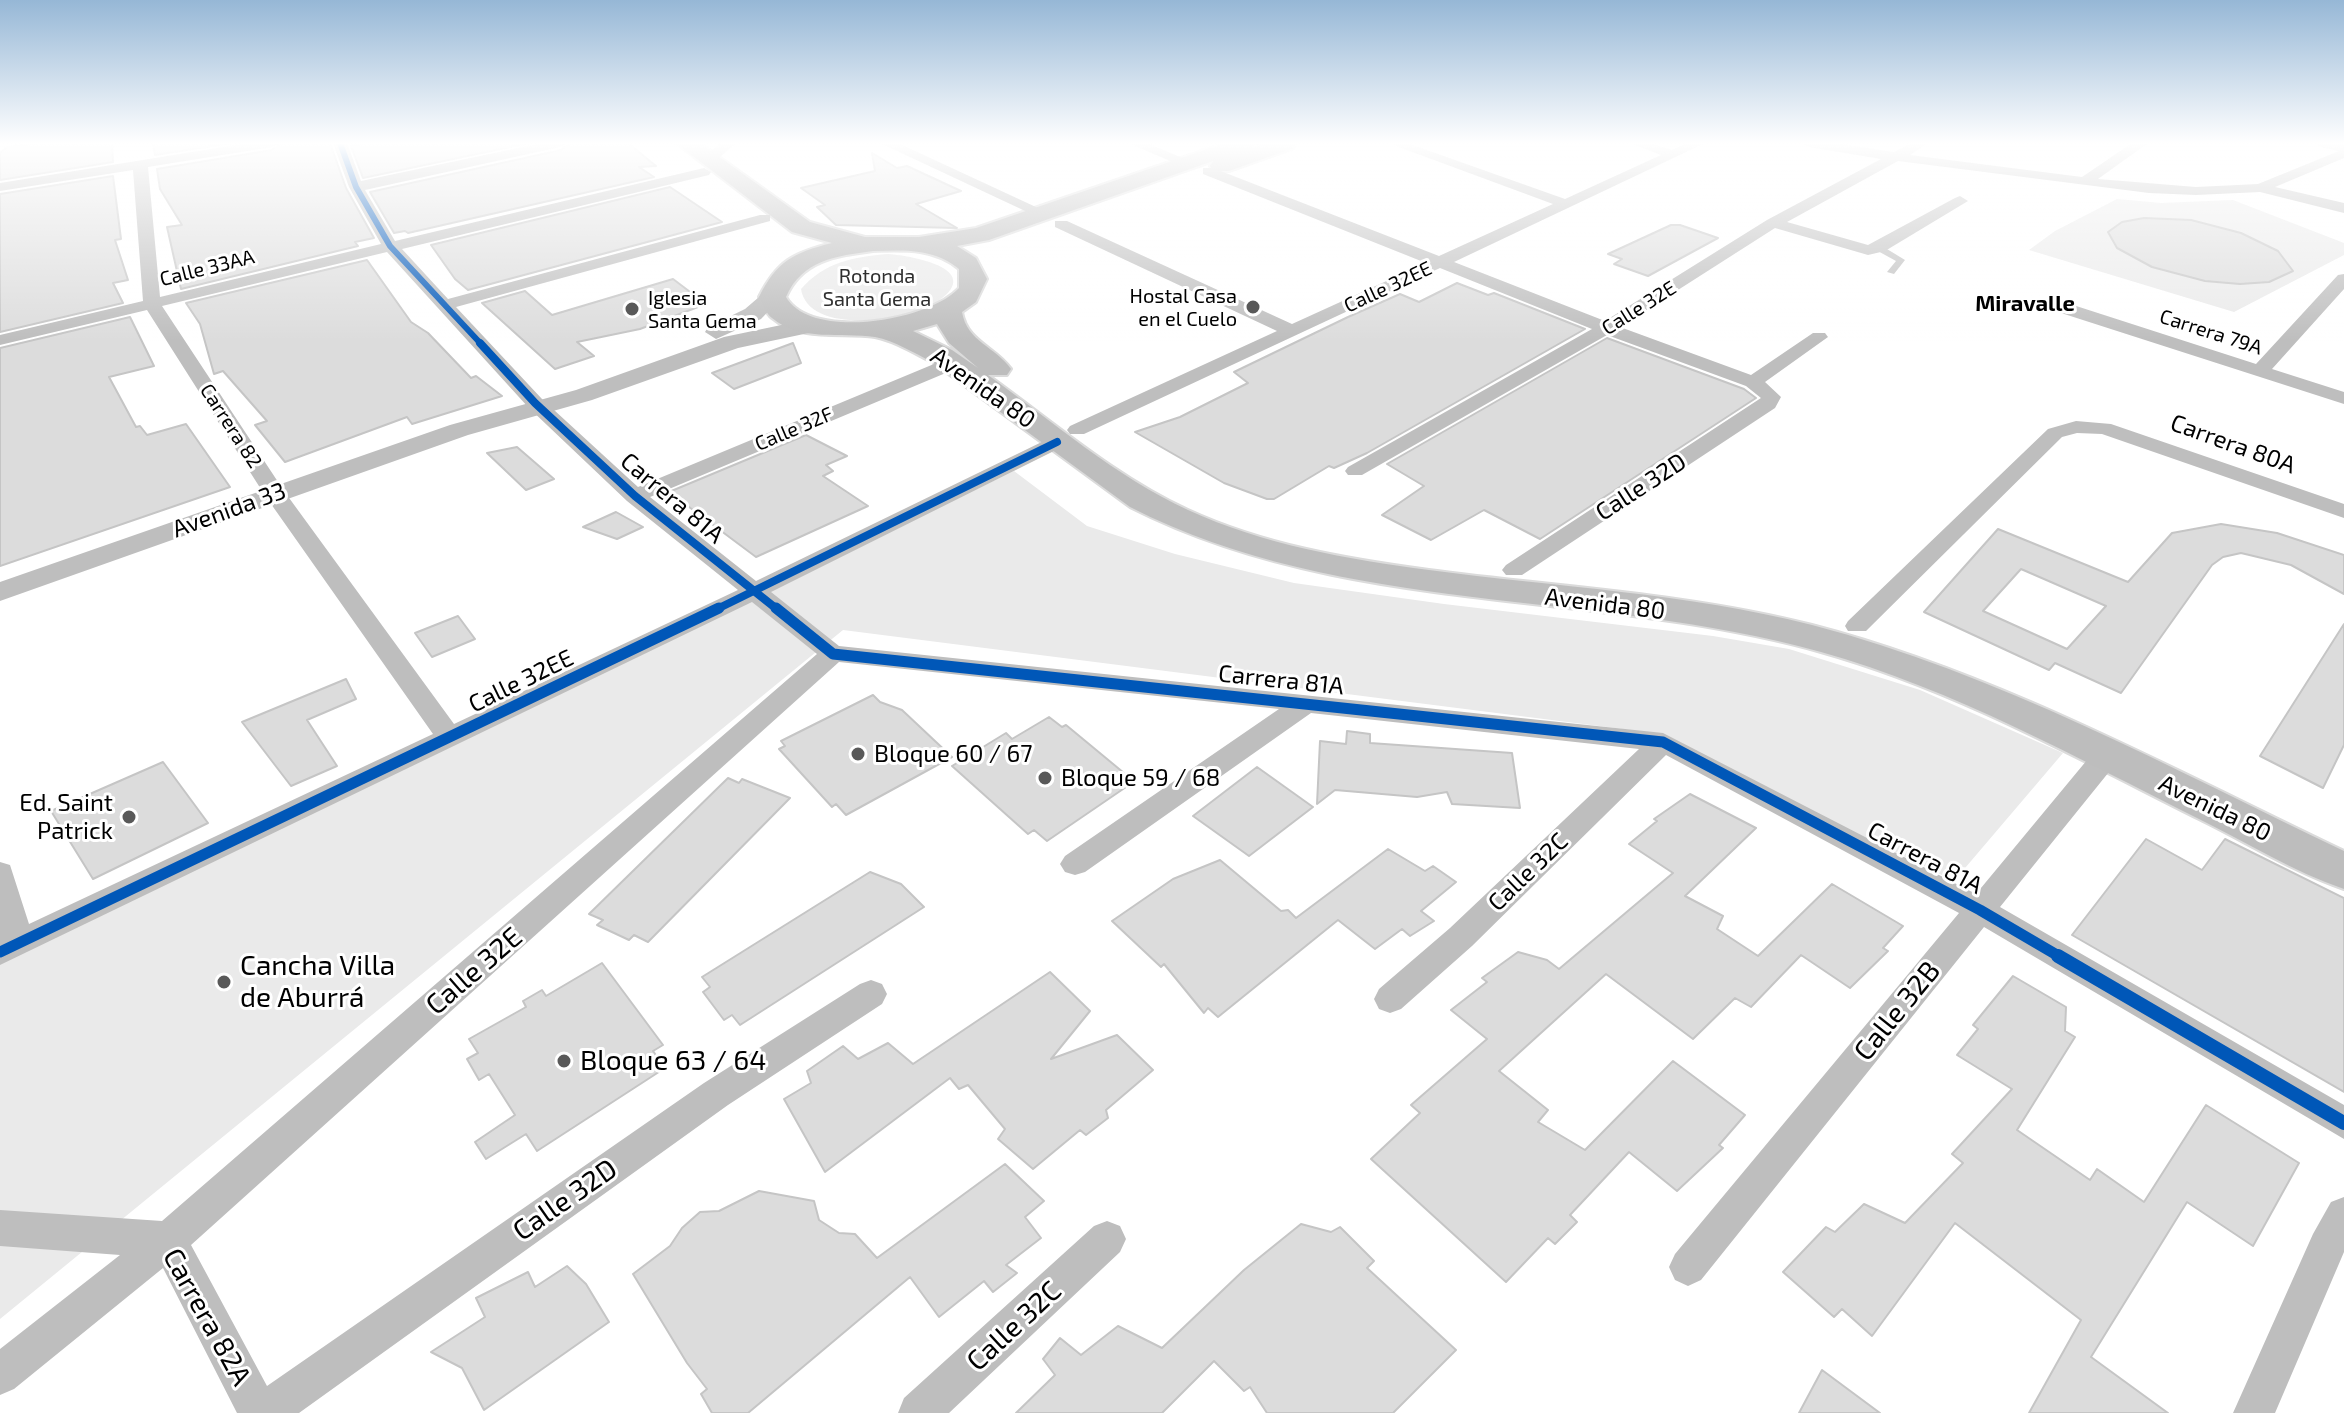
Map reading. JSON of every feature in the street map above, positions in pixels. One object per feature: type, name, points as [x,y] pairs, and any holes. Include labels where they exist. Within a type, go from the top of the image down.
[{"type":"main road","points":[[755,209],[787,237],[793,247],[794,256],[787,272]]},
{"type":"main road","points":[[773,209],[801,227],[866,245]]},
{"type":"main road","points":[[917,245],[953,254],[973,270],[975,280],[972,291],[948,311],[905,326],[847,331],[810,326],[786,315],[777,307],[773,295],[776,283],[787,272],[825,253],[866,245],[917,245],[980,235],[1052,219],[1080,209]]},
{"type":"main road","points":[[973,270],[980,260],[1052,219]]},
{"type":"main road","name":"Avenida 80","points":[[948,311],[951,324],[970,347],[1067,436],[1142,500],[1178,520],[1255,548],[1362,573],[1698,616],[1809,636],[1944,682],[2107,755],[2344,871]]},
{"type":"main road","name":"Avenida 80","points":[[880,330],[911,340],[953,363],[1067,436],[1183,497],[1250,523],[1365,553],[1686,592],[1857,626],[2014,686],[2344,842]]},
{"type":"street","name":"Carrera 82","points":[[144,209],[152,304],[275,494],[450,738]]},
{"type":"street","name":"Carrera 81A","points":[[369,209],[390,246],[536,404],[635,496],[833,654],[1663,742],[1980,910],[2344,1123]]},
{"type":"street","name":"Calle 33AA","points":[[0,340],[535,209]]},
{"type":"street","points":[[1030,209],[1292,331]]},
{"type":"street","points":[[1303,209],[1753,382],[1819,337]]},
{"type":"street","name":"Calle 32EE","points":[[10,948],[755,591],[1067,436],[1555,209]]},
{"type":"street","name":"Calle 32E","points":[[1355,471],[1606,328],[1799,209]]},
{"type":"street","points":[[1773,223],[1856,249],[1879,248],[1946,209]]},
{"type":"street","points":[[444,305],[765,218]]},
{"type":"street","points":[[2260,371],[2344,279]]},
{"type":"street","name":"Avenida 33","points":[[536,404],[736,324],[763,306],[773,295]]},
{"type":"street","name":"Carrera 79A","points":[[2064,308],[2344,398]]},
{"type":"street","name":"Avenida 33","points":[[0,592],[536,404],[732,342],[810,326]]},
{"type":"street","name":"Calle 32F","points":[[635,496],[953,363]]},
{"type":"street","name":"Calle 32D","points":[[1514,570],[1768,404],[1771,397],[1768,391],[1753,382]]},
{"type":"street","name":"Carrera 80A","points":[[1857,626],[2055,433],[2076,427],[2104,428],[2344,511]]},
{"type":"street","name":"Calle 32E","points":[[0,1375],[168,1240],[833,654]]},
{"type":"street","points":[[1075,864],[1189,788],[1307,703]]},
{"type":"street","name":"Calle 32C","points":[[1390,999],[1461,937],[1663,742]]},
{"type":"street","name":"Calle 32B","points":[[1688,1267],[2107,755]]},
{"type":"street","points":[[0,873],[10,948]]},
{"type":"street","name":"Calle 32D","points":[[262,1413],[716,1094],[871,994]]},
{"type":"street","points":[[2254,1413],[2326,1247],[2344,1215]]},
{"type":"street","name":"Carrera 82A","points":[[0,1228],[168,1240],[262,1413]]},
{"type":"street","name":"Calle 32C","points":[[919,1413],[1107,1239]]},
{"type":"lane","points":[[1879,248],[1901,260],[1891,272]]},
{"type":"green space","points":[[2098,209],[2256,209],[2344,243],[2344,255],[2234,312],[2029,250],[2055,231]]},
{"type":"green space","name":"Rotonda Santa Gema","points":[[888,254],[941,267],[950,274],[953,282],[949,292],[920,310],[881,319],[839,319],[821,313],[808,304],[801,289],[820,273],[840,262]]},
{"type":"green space","points":[[1014,471],[1087,526],[1175,554],[1294,583],[1713,636],[1789,649],[1920,690],[2063,753],[1954,881],[1654,733],[843,630],[0,1319],[0,963]]},
{"type":"building","points":[[0,209],[117,209],[121,239],[115,240],[128,280],[113,283],[123,303],[0,332]]},
{"type":"building","points":[[172,209],[358,209],[374,238],[355,242],[358,246],[181,289],[167,227],[182,225]]},
{"type":"building","points":[[380,209],[514,209],[408,233],[394,233]]},
{"type":"building","points":[[580,209],[703,209],[722,222],[468,290],[455,279],[431,245]]},
{"type":"building","points":[[819,209],[924,209],[957,228],[836,225]]},
{"type":"building","points":[[2144,218],[2191,220],[2241,233],[2278,251],[2293,271],[2269,282],[2240,284],[2205,281],[2152,267],[2117,248],[2108,232],[2122,222]]},
{"type":"building","points":[[1671,225],[1718,238],[1648,276],[1614,264],[1622,259],[1608,254]]},
{"type":"building","points":[[367,260],[411,322],[428,333],[471,378],[476,376],[502,396],[412,424],[407,417],[285,462],[255,425],[267,421],[223,371],[214,374],[200,324],[186,303]]},
{"type":"building","points":[[673,279],[706,304],[640,329],[577,342],[594,356],[555,369],[482,303],[525,291],[552,315]]},
{"type":"building","points":[[1457,283],[1488,295],[1494,293],[1585,329],[1367,453],[1334,468],[1329,466],[1274,499],[1224,483],[1135,432],[1180,417],[1248,383],[1234,372],[1348,317],[1400,294],[1419,302]]},
{"type":"building","points":[[130,317],[154,366],[109,377],[136,427],[140,426],[147,435],[186,424],[230,487],[0,566],[0,348]]},
{"type":"building","points":[[1607,338],[1744,389],[1756,398],[1540,539],[1484,510],[1431,540],[1382,515],[1424,486],[1387,464]]},
{"type":"building","points":[[793,343],[801,363],[734,389],[712,373]]},
{"type":"building","points":[[806,435],[847,456],[826,465],[833,471],[823,476],[868,506],[756,557],[669,492]]},
{"type":"building","points":[[517,447],[554,479],[526,490],[487,453]]},
{"type":"building","points":[[616,512],[643,527],[617,539],[583,527]]},
{"type":"building","points":[[2221,524],[2277,533],[2344,555],[2344,594],[2291,565],[2241,553],[2223,557],[2212,565],[2121,693],[2055,663],[2049,670],[1924,612],[1998,529],[2128,582],[2172,533]],"holes":[[[2021,569],[2106,606],[2067,649],[1983,611]]]},
{"type":"building","points":[[458,616],[475,639],[432,657],[415,633]]},
{"type":"building","points":[[2344,624],[2344,745],[2323,788],[2260,756]]},
{"type":"building","points":[[346,679],[356,699],[307,720],[337,766],[291,786],[242,722]]},
{"type":"building","name":"Bloque 60 / 67","points":[[873,695],[880,702],[902,710],[952,757],[846,815],[836,804],[832,807],[779,749],[785,746],[781,741]]},
{"type":"building","name":"Bloque 59 / 68","points":[[1049,717],[1062,727],[1066,725],[1124,773],[1118,777],[1129,785],[1047,841],[1034,830],[1028,834],[952,766],[1006,733],[1012,739]]},
{"type":"building","points":[[1347,731],[1370,734],[1370,743],[1512,753],[1520,808],[1452,804],[1447,792],[1417,797],[1335,790],[1317,804],[1320,741],[1346,744]]},
{"type":"building","name":"Ed. Saint Patrick","points":[[163,762],[208,823],[93,879],[51,811]]},
{"type":"building","points":[[1257,767],[1313,807],[1249,856],[1193,816]]},
{"type":"building","points":[[728,778],[739,783],[742,779],[790,798],[648,942],[634,935],[629,940],[597,925],[603,920],[589,914]]},
{"type":"building","points":[[1690,794],[1756,828],[1685,896],[1723,916],[1717,929],[1758,956],[1832,884],[1903,926],[1883,948],[1888,951],[1850,988],[1801,955],[1751,1007],[1735,998],[1693,1039],[1606,974],[1499,1071],[1548,1110],[1538,1122],[1585,1150],[1673,1061],[1745,1115],[1719,1145],[1723,1148],[1677,1191],[1629,1152],[1570,1215],[1577,1222],[1555,1244],[1548,1238],[1506,1282],[1371,1159],[1420,1113],[1411,1105],[1487,1039],[1451,1010],[1487,982],[1482,978],[1518,952],[1547,960],[1559,969],[1673,873],[1629,844],[1657,821],[1654,819]]},
{"type":"building","points":[[2146,839],[2202,870],[2225,839],[2344,898],[2344,1092],[2072,935]]},
{"type":"building","points":[[1388,849],[1425,871],[1433,866],[1456,882],[1421,911],[1434,921],[1410,936],[1402,929],[1375,949],[1338,920],[1218,1017],[1208,1008],[1204,1013],[1164,964],[1161,967],[1112,921],[1173,879],[1220,860],[1281,911],[1288,910],[1296,918]]},
{"type":"building","points":[[870,872],[901,884],[924,907],[740,1025],[732,1015],[724,1020],[703,992],[710,987],[702,977]]},
{"type":"building","name":"Bloque 63 / 64","points":[[602,963],[663,1045],[653,1051],[665,1068],[537,1151],[526,1134],[486,1159],[475,1142],[515,1115],[489,1074],[479,1080],[467,1059],[478,1053],[469,1039],[526,1007],[523,1001],[542,990],[546,996]]},
{"type":"building","points":[[1050,972],[1090,1011],[1051,1059],[1117,1035],[1153,1070],[1106,1110],[1108,1118],[1086,1135],[1080,1130],[1033,1169],[998,1139],[1005,1129],[968,1085],[959,1089],[950,1078],[825,1172],[784,1099],[811,1083],[807,1071],[843,1046],[858,1059],[888,1043],[913,1064]]},
{"type":"building","points":[[2013,976],[2066,1007],[2065,1031],[2075,1037],[2017,1130],[2090,1180],[2097,1169],[2144,1202],[2206,1105],[2299,1163],[2253,1246],[2187,1202],[2091,1357],[2168,1413],[2029,1413],[2081,1320],[1955,1223],[1872,1336],[1842,1309],[1834,1317],[1783,1272],[1826,1227],[1835,1232],[1864,1204],[1905,1223],[1963,1163],[1952,1154],[2012,1089],[1957,1055],[1978,1029],[1973,1025]]},
{"type":"building","points":[[1005,1164],[1044,1201],[1025,1217],[1041,1238],[1006,1265],[1017,1273],[993,1292],[984,1281],[939,1317],[910,1277],[748,1413],[712,1413],[701,1394],[707,1389],[687,1363],[633,1274],[670,1246],[682,1228],[700,1212],[719,1211],[759,1191],[814,1201],[819,1220],[839,1233],[855,1234],[877,1258]]},
{"type":"building","points":[[1301,1224],[1331,1232],[1340,1227],[1374,1261],[1367,1268],[1456,1350],[1393,1413],[1267,1413],[1250,1387],[1244,1391],[1214,1361],[1162,1413],[1016,1413],[1055,1375],[1043,1359],[1060,1338],[1081,1355],[1118,1326],[1162,1348],[1244,1270]]},
{"type":"building","points":[[567,1266],[586,1284],[609,1322],[484,1410],[462,1368],[431,1352],[485,1317],[476,1298],[528,1272],[535,1287]]},
{"type":"building","points":[[1822,1370],[1880,1413],[1799,1413]]},
{"type":"cycle path","points":[[369,209],[390,246],[535,403],[635,496],[833,654],[1663,742],[1980,910],[2344,1123]]},
{"type":"cycle path","points":[[0,952],[755,591],[1057,442]]},
{"type":"place","name":"Hostal Casa en el Cuelo","points":[[1253,307]]},
{"type":"place","name":"Iglesia Santa Gema","points":[[632,309]]},
{"type":"place","name":"Bloque 60 / 67","points":[[858,754]]},
{"type":"place","name":"Bloque 59 / 68","points":[[1045,778]]},
{"type":"place","name":"Ed. Saint Patrick","points":[[129,817]]},
{"type":"place","name":"Cancha Villa de Aburrá","points":[[224,982]]},
{"type":"place","name":"Bloque 63 / 64","points":[[564,1061]]},
{"type":"district","name":"Miravalle","points":[[2025,304]]}]
